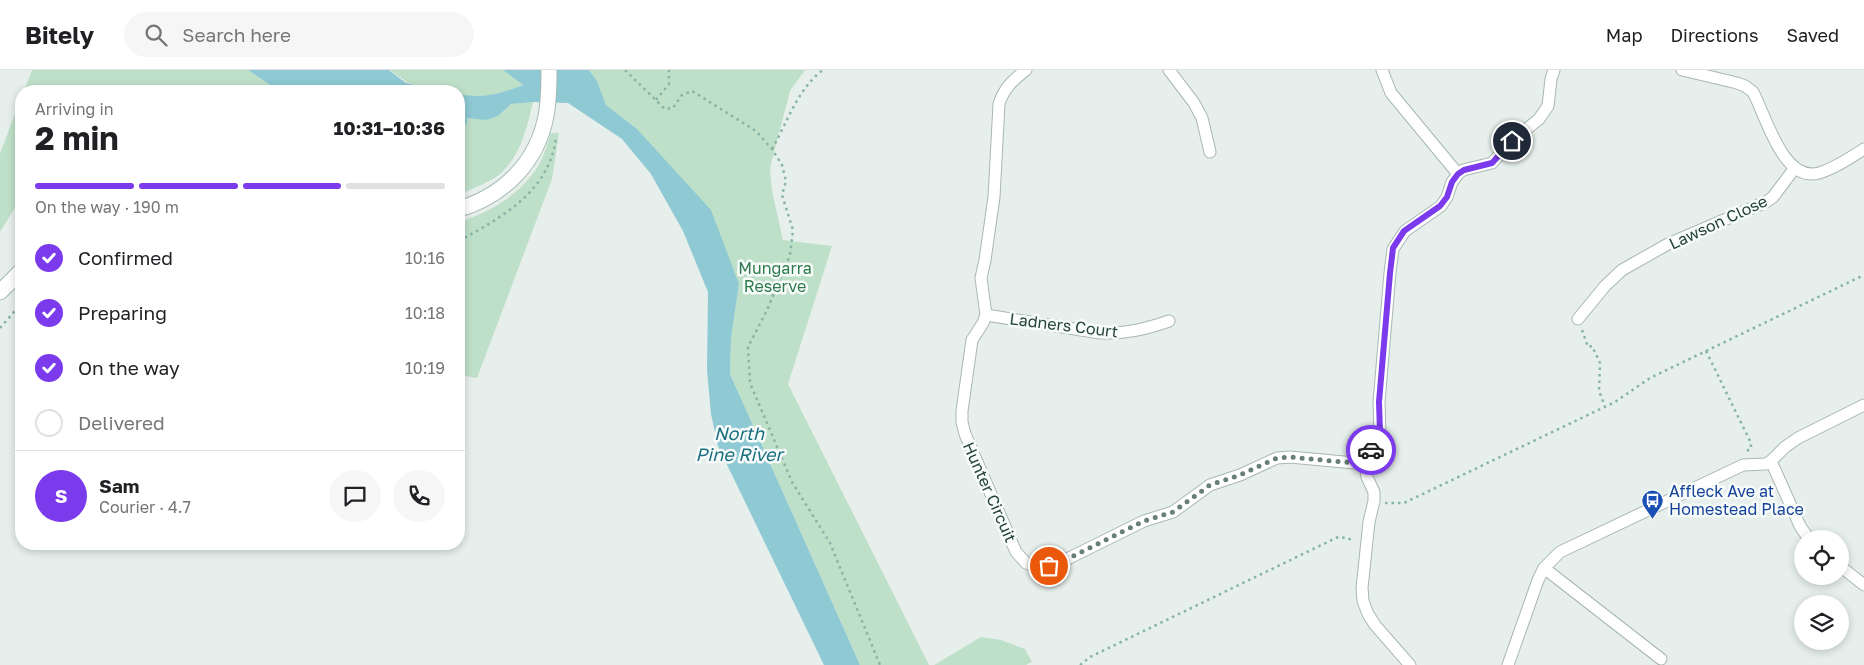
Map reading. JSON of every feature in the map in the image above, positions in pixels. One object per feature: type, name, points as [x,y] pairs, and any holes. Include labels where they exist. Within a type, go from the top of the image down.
[{"type":"main road","points":[[465,208],[490,196],[513,180],[527,162],[543,128],[548,106],[550,70]]},
{"type":"main road","points":[[0,292],[15,277]]},
{"type":"street","points":[[986,315],[981,278],[994,197],[999,104],[1002,94],[1007,87],[1026,70]]},
{"type":"street","points":[[1170,70],[1198,110],[1206,130],[1210,152]]},
{"type":"street","points":[[1382,70],[1391,94],[1458,174]]},
{"type":"street","points":[[1410,665],[1368,614],[1363,600],[1362,588],[1369,522],[1374,501],[1374,492],[1365,471],[1365,464],[1380,433],[1379,402],[1393,248],[1404,231],[1440,206],[1447,197],[1452,182],[1458,174],[1464,170],[1492,163],[1512,141],[1539,119],[1548,106],[1554,70]]},
{"type":"street","points":[[1682,70],[1737,83],[1753,92],[1782,153],[1794,169],[1808,174],[1820,172],[1864,149]]},
{"type":"street","name":"Lawson Close","points":[[1578,319],[1605,286],[1622,270],[1668,244],[1766,202],[1794,169]]},
{"type":"street","name":"Ladners Court","points":[[986,315],[1116,334],[1147,329],[1170,321]]},
{"type":"street","name":"Hunter Circuit","points":[[986,315],[972,340],[962,422],[965,434],[1016,552],[1026,563],[1034,566],[1049,566],[1059,563],[1144,521],[1173,512],[1210,485],[1240,475],[1277,458],[1290,457],[1365,464]]},
{"type":"street","points":[[1508,665],[1532,594],[1544,568],[1560,552],[1739,467],[1747,464],[1766,464],[1798,438],[1864,405]]},
{"type":"street","points":[[1771,461],[1803,530]]},
{"type":"street","points":[[1544,568],[1661,659]]},
{"type":"street","points":[[1849,573],[1864,585]]},
{"type":"path","points":[[625,70],[665,109],[673,108],[682,94],[692,91],[756,131],[772,149],[782,165],[786,181],[782,195],[794,230],[790,255],[767,310],[748,346],[750,383],[792,482],[830,542],[880,665]]},
{"type":"path","points":[[656,100],[669,84],[669,70]]},
{"type":"path","points":[[772,149],[799,98],[817,74],[823,70]]},
{"type":"path","points":[[1374,501],[1404,503],[1605,406],[1650,378],[1864,275]]},
{"type":"path","points":[[0,328],[15,311]]},
{"type":"path","points":[[1578,319],[1588,347],[1592,346],[1600,363],[1599,391],[1605,406]]},
{"type":"path","points":[[1706,351],[1752,446],[1734,456],[1739,467]]},
{"type":"path","points":[[1080,665],[1090,657],[1338,537],[1366,544]]},
{"type":"green space","points":[[32,70],[248,70],[270,85],[26,85]]},
{"type":"green space","points":[[390,70],[503,70],[523,85],[492,95],[468,96],[465,95],[465,85],[417,85],[408,83]]},
{"type":"green space","name":"Mungarra Reserve","points":[[589,70],[805,70],[790,91],[770,168],[772,191],[783,240],[832,246],[788,384],[929,665],[860,665],[730,374],[731,338],[739,284],[636,128],[606,105],[597,81]]},
{"type":"green space","points":[[533,102],[522,140],[514,158],[501,173],[465,192],[465,124],[467,118],[498,116],[511,104]]},
{"type":"green space","points":[[15,113],[15,208],[0,232],[0,154]]},
{"type":"green space","points":[[551,133],[559,133],[552,179],[477,378],[465,376],[465,220],[493,208],[513,194],[531,176],[544,155]]},
{"type":"green space","points":[[981,637],[1001,640],[1025,649],[1032,662],[1026,665],[934,665]]},
{"type":"water","points":[[248,70],[389,70],[406,83],[416,85],[270,85]]},
{"type":"water","name":"North Pine River","points":[[503,70],[589,70],[597,81],[606,105],[636,128],[711,210],[739,284],[731,338],[730,374],[860,665],[824,665],[718,446],[711,414],[707,370],[708,292],[683,231],[651,174],[622,139],[568,103],[534,102],[511,104],[498,116],[486,120],[467,118],[465,126],[465,95],[492,95],[523,85]]},
{"type":"way so far","points":[[1049,566],[1059,563],[1144,521],[1173,512],[1186,504],[1204,488],[1218,481],[1240,475],[1277,458],[1290,457],[1365,464],[1371,450]]},
{"type":"place","name":"Affleck Ave at Homestead Place","points":[[1653,519]]},
{"type":"route","points":[[1371,450],[1380,433],[1379,402],[1393,248],[1404,231],[1440,206],[1447,197],[1449,188],[1458,174],[1464,170],[1486,165],[1497,160],[1512,141]]}]
